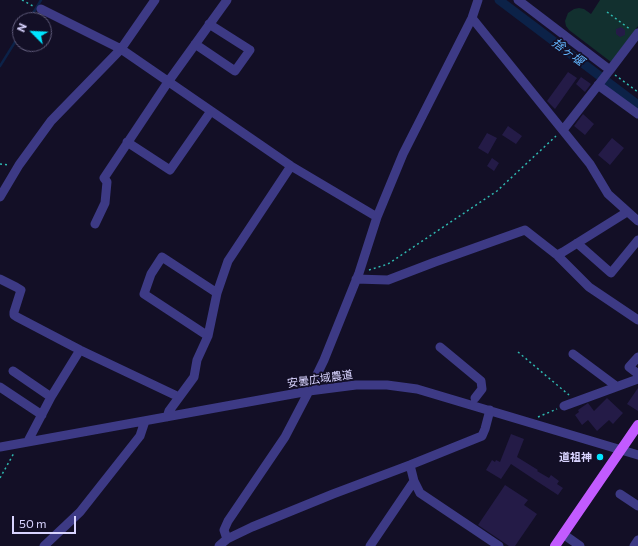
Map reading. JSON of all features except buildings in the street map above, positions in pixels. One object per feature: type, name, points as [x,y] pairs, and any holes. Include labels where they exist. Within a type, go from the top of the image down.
[{"type":"main road","points":[[555,546],[638,425]]},
{"type":"street","points":[[0,197],[19,165],[51,121],[121,50],[154,0]]},
{"type":"street","points":[[95,224],[105,203],[107,182],[104,178],[168,82],[227,0]]},
{"type":"street","points":[[227,540],[224,530],[228,521],[285,437],[324,360],[358,276],[377,217],[403,154],[472,18],[478,0]]},
{"type":"street","points":[[518,0],[611,72]]},
{"type":"street","points":[[40,9],[121,50],[291,166],[377,217]]},
{"type":"street","points":[[472,18],[590,164],[608,194],[638,221]]},
{"type":"street","points":[[195,44],[235,71],[250,50],[209,24]]},
{"type":"street","points":[[563,130],[598,85],[611,72],[637,33]]},
{"type":"street","points":[[598,85],[638,114]]},
{"type":"street","points":[[127,142],[170,170],[211,111]]},
{"type":"street","points":[[168,417],[169,411],[194,377],[198,360],[208,336],[217,293],[228,261],[291,166]]},
{"type":"street","points":[[557,255],[627,212]]},
{"type":"street","points":[[358,276],[388,280],[434,262],[526,230],[557,255],[589,288],[638,320]]},
{"type":"street","points":[[577,243],[611,273],[638,240]]},
{"type":"street","points":[[208,336],[144,294],[151,274],[162,257],[217,293]]},
{"type":"street","points":[[0,279],[21,290],[14,312],[14,315],[17,317],[80,350],[179,397]]},
{"type":"street","points":[[440,347],[481,382],[482,389],[475,398]]},
{"type":"street","points":[[24,442],[42,415],[80,350]]},
{"type":"street","points":[[573,354],[616,386]]},
{"type":"street","points":[[638,357],[629,367],[638,374]]},
{"type":"street","points":[[13,371],[52,397]]},
{"type":"street","points":[[564,406],[638,378]]},
{"type":"street","name":"安曇広域農道","points":[[0,447],[309,392],[356,385],[387,385],[417,389],[638,455]]},
{"type":"street","points":[[0,387],[42,415]]},
{"type":"street","points":[[219,546],[227,540],[252,527],[482,436],[490,410]]},
{"type":"street","points":[[44,546],[80,512],[140,436],[145,421]]},
{"type":"street","points":[[410,465],[414,481],[420,493],[499,546]]},
{"type":"street","points":[[370,546],[414,481]]},
{"type":"street","points":[[620,494],[638,506]]},
{"type":"street","points":[[563,534],[580,546]]},
{"type":"street","points":[[634,546],[638,540]]},
{"type":"path","points":[[22,0],[40,9]]},
{"type":"path","points":[[607,12],[637,33]]},
{"type":"path","points":[[611,72],[638,92]]},
{"type":"path","points":[[358,276],[388,264],[497,191],[563,130]]},
{"type":"path","points":[[518,352],[576,401]]},
{"type":"path","points":[[538,417],[564,406]]},
{"type":"path","points":[[0,478],[24,442]]},
{"type":"green space","points":[[600,0],[638,0],[638,26],[611,62],[569,30],[565,21],[568,13],[574,9],[584,9],[591,14]]},
{"type":"waterway","points":[[34,12],[41,0]]},
{"type":"waterway","name":"捨ヶ堰","points":[[499,0],[638,105]]},
{"type":"waterway","points":[[0,66],[12,47]]},
{"type":"place","name":"道祖神","points":[[600,457]]}]
